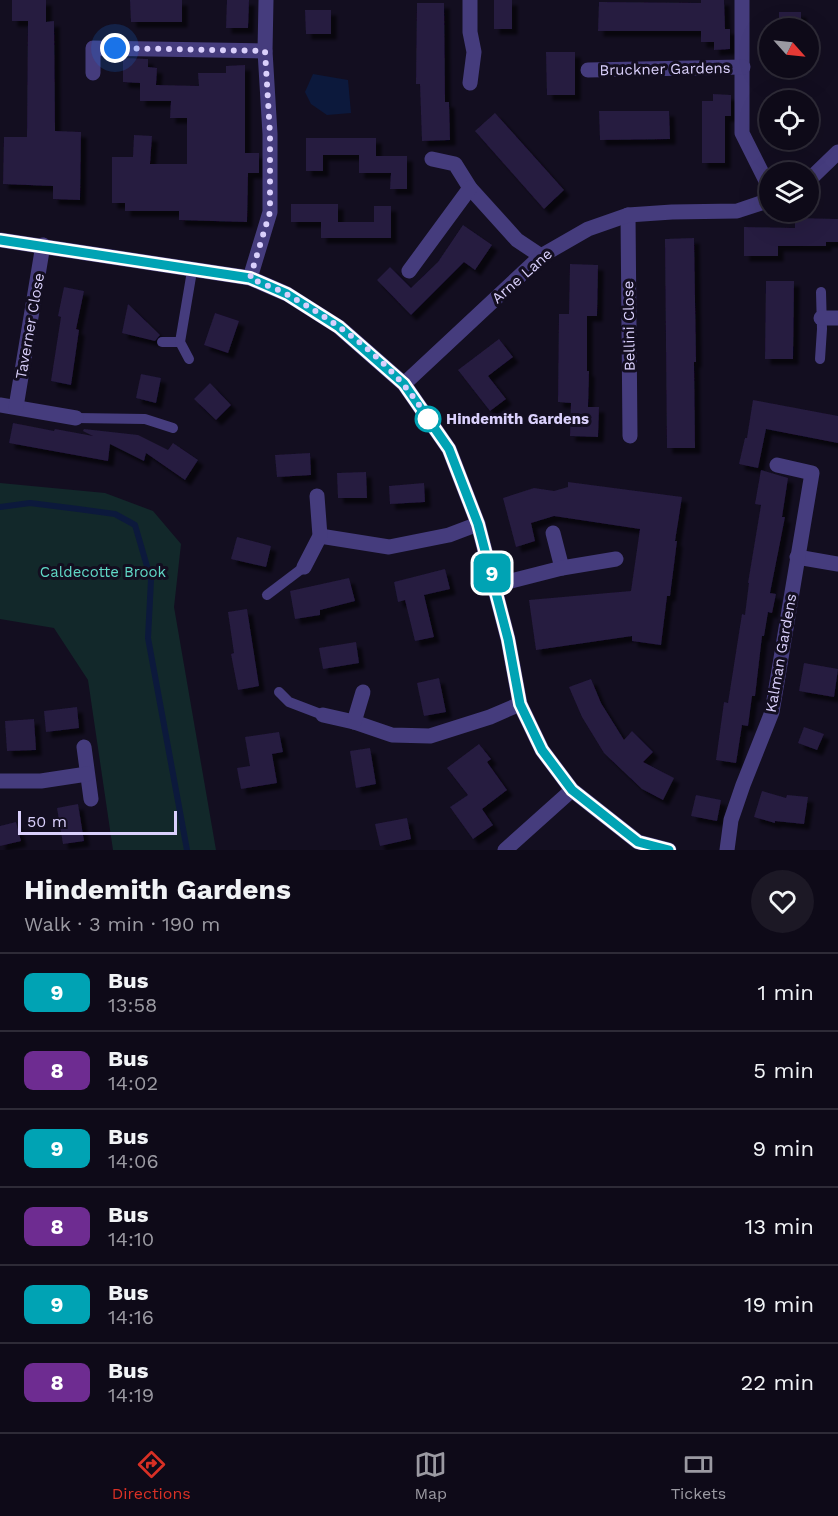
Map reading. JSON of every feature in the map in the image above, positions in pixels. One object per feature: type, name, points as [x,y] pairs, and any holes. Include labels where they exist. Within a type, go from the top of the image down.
[{"type":"street","points":[[250,278],[270,212],[270,134],[265,51],[266,0]]},
{"type":"street","points":[[470,0],[470,32],[474,52],[470,83]]},
{"type":"street","name":"Bruckner Gardens","points":[[742,0],[742,133],[759,167]]},
{"type":"street","points":[[93,73],[93,48],[265,51]]},
{"type":"street","name":"Bruckner Gardens","points":[[588,70],[742,67]]},
{"type":"street","points":[[819,170],[838,152]]},
{"type":"street","points":[[432,159],[455,164],[470,188],[517,240],[541,256]]},
{"type":"street","points":[[409,271],[470,188]]},
{"type":"street","name":"Arne Lane","points":[[404,384],[541,256],[588,229],[628,215],[737,211],[759,204]]},
{"type":"street","name":"Bellini Close","points":[[628,215],[630,436]]},
{"type":"street","points":[[0,240],[250,278],[287,294],[339,327],[404,384],[449,449],[478,524],[495,585],[520,704],[542,750],[572,790],[638,842],[669,850]]},
{"type":"street","name":"Taverner Close","points":[[16,407],[43,245]]},
{"type":"street","points":[[821,318],[838,318]]},
{"type":"street","points":[[0,405],[76,418]]},
{"type":"street","name":"Kalman Gardens","points":[[727,850],[734,812],[772,712],[812,473],[777,465]]},
{"type":"street","points":[[304,567],[320,536],[317,496]]},
{"type":"street","points":[[320,536],[389,547],[449,535],[478,524]]},
{"type":"street","points":[[554,533],[562,568]]},
{"type":"street","points":[[797,557],[838,564]]},
{"type":"street","points":[[495,585],[562,568],[616,559]]},
{"type":"street","points":[[354,722],[363,692]]},
{"type":"street","points":[[322,715],[354,722],[392,735],[430,736],[490,717],[520,704]]},
{"type":"street","points":[[84,747],[91,799]]},
{"type":"street","points":[[0,781],[41,781],[87,774]]},
{"type":"street","points":[[505,850],[572,790]]},
{"type":"lane","points":[[189,359],[180,342],[192,271]]},
{"type":"lane","points":[[820,359],[821,292]]},
{"type":"lane","points":[[162,342],[180,342]]},
{"type":"lane","points":[[76,418],[145,419],[173,428]]},
{"type":"lane","points":[[267,595],[304,567]]},
{"type":"lane","points":[[279,692],[289,702],[322,715]]},
{"type":"green space","name":"Caldecotte Brook","points":[[0,483],[105,493],[153,511],[181,544],[174,607],[216,850],[113,850],[88,680],[54,628],[0,619]]},
{"type":"water","points":[[313,74],[348,80],[351,113],[327,115],[311,104],[305,92]]},
{"type":"building","points":[[12,0],[46,0],[46,22],[54,21],[55,131],[81,132],[80,200],[53,199],[53,186],[3,184],[4,137],[27,137],[28,21],[12,21]]},
{"type":"building","points":[[130,0],[182,0],[182,22],[131,22]]},
{"type":"building","points":[[227,0],[249,0],[248,28],[226,28]]},
{"type":"building","points":[[494,0],[512,0],[512,29],[494,29]]},
{"type":"building","points":[[701,0],[724,0],[725,29],[730,29],[730,49],[714,50],[714,42],[701,42],[701,31],[598,31],[599,2],[701,3]]},
{"type":"building","points":[[417,3],[444,3],[445,102],[449,102],[450,140],[422,141],[420,84],[416,84]]},
{"type":"building","points":[[305,10],[331,10],[331,34],[306,34]]},
{"type":"building","points":[[779,12],[801,12],[801,18],[779,18]]},
{"type":"building","points":[[546,52],[575,52],[575,95],[547,95]]},
{"type":"building","points":[[123,58],[148,59],[148,67],[157,68],[156,85],[199,86],[198,73],[226,73],[226,66],[245,65],[245,153],[259,153],[259,173],[248,173],[247,222],[179,220],[179,211],[125,211],[125,203],[112,203],[112,157],[133,157],[134,135],[152,136],[150,164],[187,164],[187,118],[170,118],[171,101],[140,101],[140,83],[123,82]]},
{"type":"building","points":[[713,94],[731,95],[731,116],[725,116],[725,163],[702,163],[702,101],[713,101]]},
{"type":"building","points":[[599,111],[669,111],[670,139],[600,140]]},
{"type":"building","points":[[495,113],[564,190],[544,209],[475,131]]},
{"type":"building","points":[[306,138],[376,138],[376,156],[407,156],[407,189],[390,189],[391,173],[359,173],[359,155],[323,155],[323,171],[306,171]]},
{"type":"building","points":[[291,204],[338,204],[338,222],[374,222],[374,206],[391,206],[391,238],[321,238],[321,222],[291,222]]},
{"type":"building","points":[[838,219],[838,242],[826,242],[826,246],[778,246],[778,256],[744,256],[744,227],[795,228],[795,222]]},
{"type":"building","points":[[463,225],[492,245],[475,270],[464,262],[411,315],[377,280],[390,267],[411,288],[438,262]]},
{"type":"building","points":[[694,238],[695,448],[667,448],[665,239]]},
{"type":"building","points":[[570,264],[598,265],[597,316],[587,316],[587,371],[589,371],[588,407],[599,407],[598,437],[570,436],[571,403],[558,402],[559,314],[569,314]]},
{"type":"building","points":[[766,281],[794,281],[793,359],[765,359]]},
{"type":"building","points":[[64,287],[84,291],[76,329],[79,330],[71,385],[51,381],[61,317],[58,316]]},
{"type":"building","points":[[128,304],[160,335],[155,341],[122,333]]},
{"type":"building","points":[[215,313],[239,321],[228,353],[204,345]]},
{"type":"building","points":[[499,339],[513,357],[488,376],[506,399],[490,411],[458,370]]},
{"type":"building","points":[[141,374],[161,378],[156,403],[136,398]]},
{"type":"building","points":[[210,383],[231,405],[216,420],[194,399]]},
{"type":"building","points":[[753,400],[838,416],[838,443],[766,429],[758,468],[739,464],[745,438],[747,438]]},
{"type":"building","points":[[13,423],[93,436],[83,431],[84,429],[138,435],[168,450],[173,443],[198,460],[185,480],[146,453],[144,461],[110,444],[108,461],[9,443]]},
{"type":"building","points":[[310,453],[311,475],[277,477],[275,455]]},
{"type":"building","points":[[761,470],[788,478],[782,517],[785,517],[770,593],[776,594],[772,613],[768,612],[764,636],[762,636],[755,696],[752,696],[748,726],[742,725],[736,763],[716,760],[724,702],[728,703],[742,614],[745,615],[761,505],[755,504]]},
{"type":"building","points":[[366,472],[367,498],[338,498],[337,473]]},
{"type":"building","points":[[568,482],[682,497],[670,596],[667,596],[661,645],[632,641],[632,636],[536,650],[529,600],[631,591],[640,529],[554,516],[531,523],[535,541],[516,547],[503,498],[534,488],[554,491],[568,487]]},
{"type":"building","points":[[424,483],[425,502],[390,504],[389,486]]},
{"type":"building","points":[[237,537],[271,546],[266,567],[231,559]]},
{"type":"building","points":[[445,569],[450,589],[424,595],[434,637],[415,641],[405,600],[398,602],[394,582]]},
{"type":"building","points":[[349,578],[355,601],[320,610],[320,615],[295,619],[290,591]]},
{"type":"building","points":[[247,609],[259,686],[238,690],[231,654],[234,653],[228,612]]},
{"type":"building","points":[[356,642],[359,663],[323,669],[319,648]]},
{"type":"building","points":[[804,663],[838,669],[834,697],[799,691]]},
{"type":"building","points":[[439,678],[446,712],[424,716],[417,683]]},
{"type":"building","points":[[591,679],[601,703],[624,740],[632,731],[653,752],[643,762],[674,778],[663,800],[642,789],[604,753],[582,717],[569,687]]},
{"type":"building","points":[[77,707],[79,728],[46,732],[44,711]]},
{"type":"building","points":[[34,719],[36,750],[7,751],[5,721]]},
{"type":"building","points":[[804,727],[824,734],[817,750],[798,743]]},
{"type":"building","points":[[279,732],[283,752],[272,754],[277,783],[241,789],[237,768],[250,766],[245,737]]},
{"type":"building","points":[[479,744],[491,759],[487,762],[507,790],[482,809],[493,825],[473,839],[450,807],[468,795],[447,768]]},
{"type":"building","points":[[370,748],[376,784],[356,788],[350,751]]},
{"type":"building","points":[[762,791],[786,798],[787,795],[808,797],[804,824],[775,821],[775,823],[754,817]]},
{"type":"building","points":[[696,795],[721,800],[717,821],[691,816]]},
{"type":"building","points":[[78,804],[84,841],[63,844],[57,808]]},
{"type":"building","points":[[407,818],[411,839],[380,846],[375,824]]},
{"type":"building","points":[[16,822],[21,841],[0,846],[0,826]]},
{"type":"waterway","points":[[0,507],[30,503],[78,509],[115,514],[135,525],[151,580],[148,638],[187,850]]},
{"type":"bus line","name":"9","points":[[0,240],[250,278],[287,294],[339,327],[369,352],[404,384],[449,449],[478,524],[495,585],[520,704],[542,750],[572,790],[638,842],[669,850]]},
{"type":"place","name":"Hindemith Gardens","points":[[428,419]]},
{"type":"route","points":[[115,48],[265,51],[270,134],[270,212],[250,278],[287,294],[339,327],[404,384],[428,419]]}]
